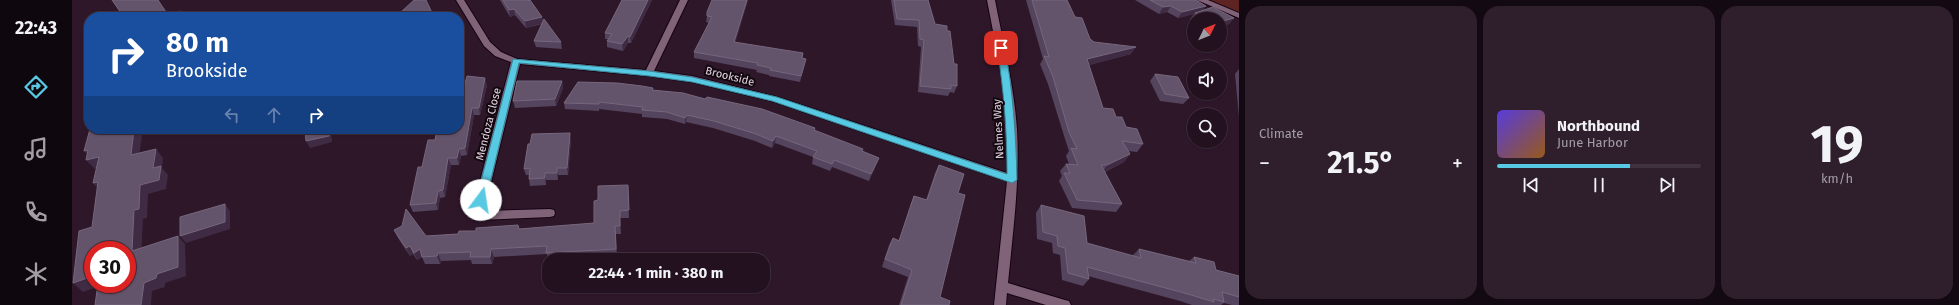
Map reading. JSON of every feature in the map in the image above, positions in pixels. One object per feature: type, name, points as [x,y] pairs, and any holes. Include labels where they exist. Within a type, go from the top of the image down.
[{"type":"street","name":"Brookside","points":[[460,0],[487,44],[498,54],[516,61],[649,73],[692,79],[774,99],[1012,180]]},
{"type":"street","points":[[649,73],[684,0]]},
{"type":"street","name":"Nelmes Way","points":[[990,0],[1007,83],[1012,129],[1012,180],[1003,287],[1000,305]]},
{"type":"street","points":[[1201,0],[1239,16]]},
{"type":"street","name":"Mendoza Close","points":[[516,61],[477,216],[550,213]]},
{"type":"street","points":[[1003,287],[1065,305]]},
{"type":"shaded area","points":[[1209,0],[1239,0],[1239,13]]},
{"type":"building","points":[[112,0],[158,0],[166,12],[120,12]]},
{"type":"building","points":[[414,0],[426,0],[432,12],[401,12]]},
{"type":"building","points":[[503,0],[530,0],[542,17],[525,21],[514,9],[509,10]]},
{"type":"building","points":[[622,0],[648,0],[630,37],[628,36],[622,44],[607,41],[612,34],[605,33]]},
{"type":"building","points":[[712,0],[747,0],[734,42],[803,53],[802,58],[806,59],[801,76],[770,70],[771,68],[757,65],[758,63],[694,52],[712,17],[707,16],[707,12]]},
{"type":"building","points":[[894,0],[928,0],[935,24],[947,26],[947,31],[950,31],[954,64],[957,64],[957,86],[951,85],[951,89],[920,86],[924,40],[920,39],[919,20],[897,19]]},
{"type":"building","points":[[1032,0],[1067,0],[1075,17],[1082,18],[1090,39],[1094,42],[1136,47],[1087,59],[1103,108],[1113,109],[1116,117],[1122,117],[1126,127],[1137,129],[1143,144],[1122,141],[1130,154],[1107,165],[1101,165],[1122,204],[1077,200],[1064,173],[1070,173],[1066,164],[1078,165],[1071,148],[1077,149],[1069,132],[1053,77],[1044,56],[1049,57]]},
{"type":"building","points":[[1150,0],[1196,0],[1206,6],[1182,12],[1171,6],[1163,7]]},
{"type":"building","points":[[1213,7],[1223,12],[1198,12]]},
{"type":"building","points":[[1227,14],[1234,18],[1227,20]]},
{"type":"building","points":[[544,19],[561,42],[534,41]]},
{"type":"building","points":[[1155,74],[1178,77],[1187,94],[1187,98],[1165,94]]},
{"type":"building","points":[[467,76],[485,78],[479,108],[472,108],[465,148],[459,149],[457,158],[448,158],[443,190],[438,191],[436,203],[410,205],[418,167],[422,167],[428,140],[435,140],[436,134],[464,134],[464,87]]},
{"type":"building","points":[[517,81],[562,81],[555,99],[513,101]]},
{"type":"building","points":[[578,82],[617,83],[642,86],[653,88],[652,90],[683,93],[705,99],[707,97],[762,109],[815,128],[814,130],[863,149],[862,151],[879,158],[871,174],[834,160],[832,164],[813,157],[817,151],[776,136],[773,141],[714,121],[687,115],[685,118],[667,112],[642,110],[643,107],[599,102],[599,104],[564,103]]},
{"type":"building","points":[[570,133],[567,168],[557,168],[557,173],[545,173],[545,178],[529,179],[530,168],[524,169],[528,144],[530,144],[532,134]]},
{"type":"building","points":[[89,134],[133,134],[131,155],[156,149],[153,168],[161,166],[159,180],[140,185],[139,209],[134,210],[132,241],[84,241],[84,279],[73,283],[79,231],[92,227],[98,182],[93,183],[99,157],[86,160],[88,150],[84,151]]},
{"type":"building","points":[[305,134],[329,134],[329,136],[306,141]]},
{"type":"building","points":[[939,165],[964,174],[958,193],[965,195],[940,297],[950,301],[949,305],[901,305],[912,270],[885,259],[893,238],[899,241],[914,196],[927,200]]},
{"type":"building","points":[[628,185],[629,210],[620,211],[620,226],[615,226],[616,249],[546,253],[547,246],[491,249],[490,257],[470,257],[471,252],[438,253],[437,256],[422,257],[420,249],[414,253],[410,246],[406,248],[394,230],[402,226],[406,209],[426,236],[458,234],[459,231],[476,231],[476,228],[518,225],[519,229],[594,223],[594,201],[598,200],[598,186]]},
{"type":"building","points":[[225,204],[225,222],[180,236],[180,217]]},
{"type":"building","points":[[1041,205],[1084,216],[1087,243],[1141,258],[1139,249],[1196,263],[1194,257],[1214,262],[1216,270],[1239,276],[1239,297],[1222,292],[1224,302],[1213,299],[1214,302],[1087,267],[1089,279],[1068,273],[1065,248],[1058,246],[1057,236],[1043,232]]},
{"type":"building","points":[[178,236],[178,267],[157,274],[156,278],[144,283],[141,305],[95,305],[97,293],[136,293],[136,250]]},
{"type":"route","points":[[481,200],[516,61],[649,73],[692,79],[774,99],[1012,180],[1012,129],[1007,83],[1001,48]]}]
